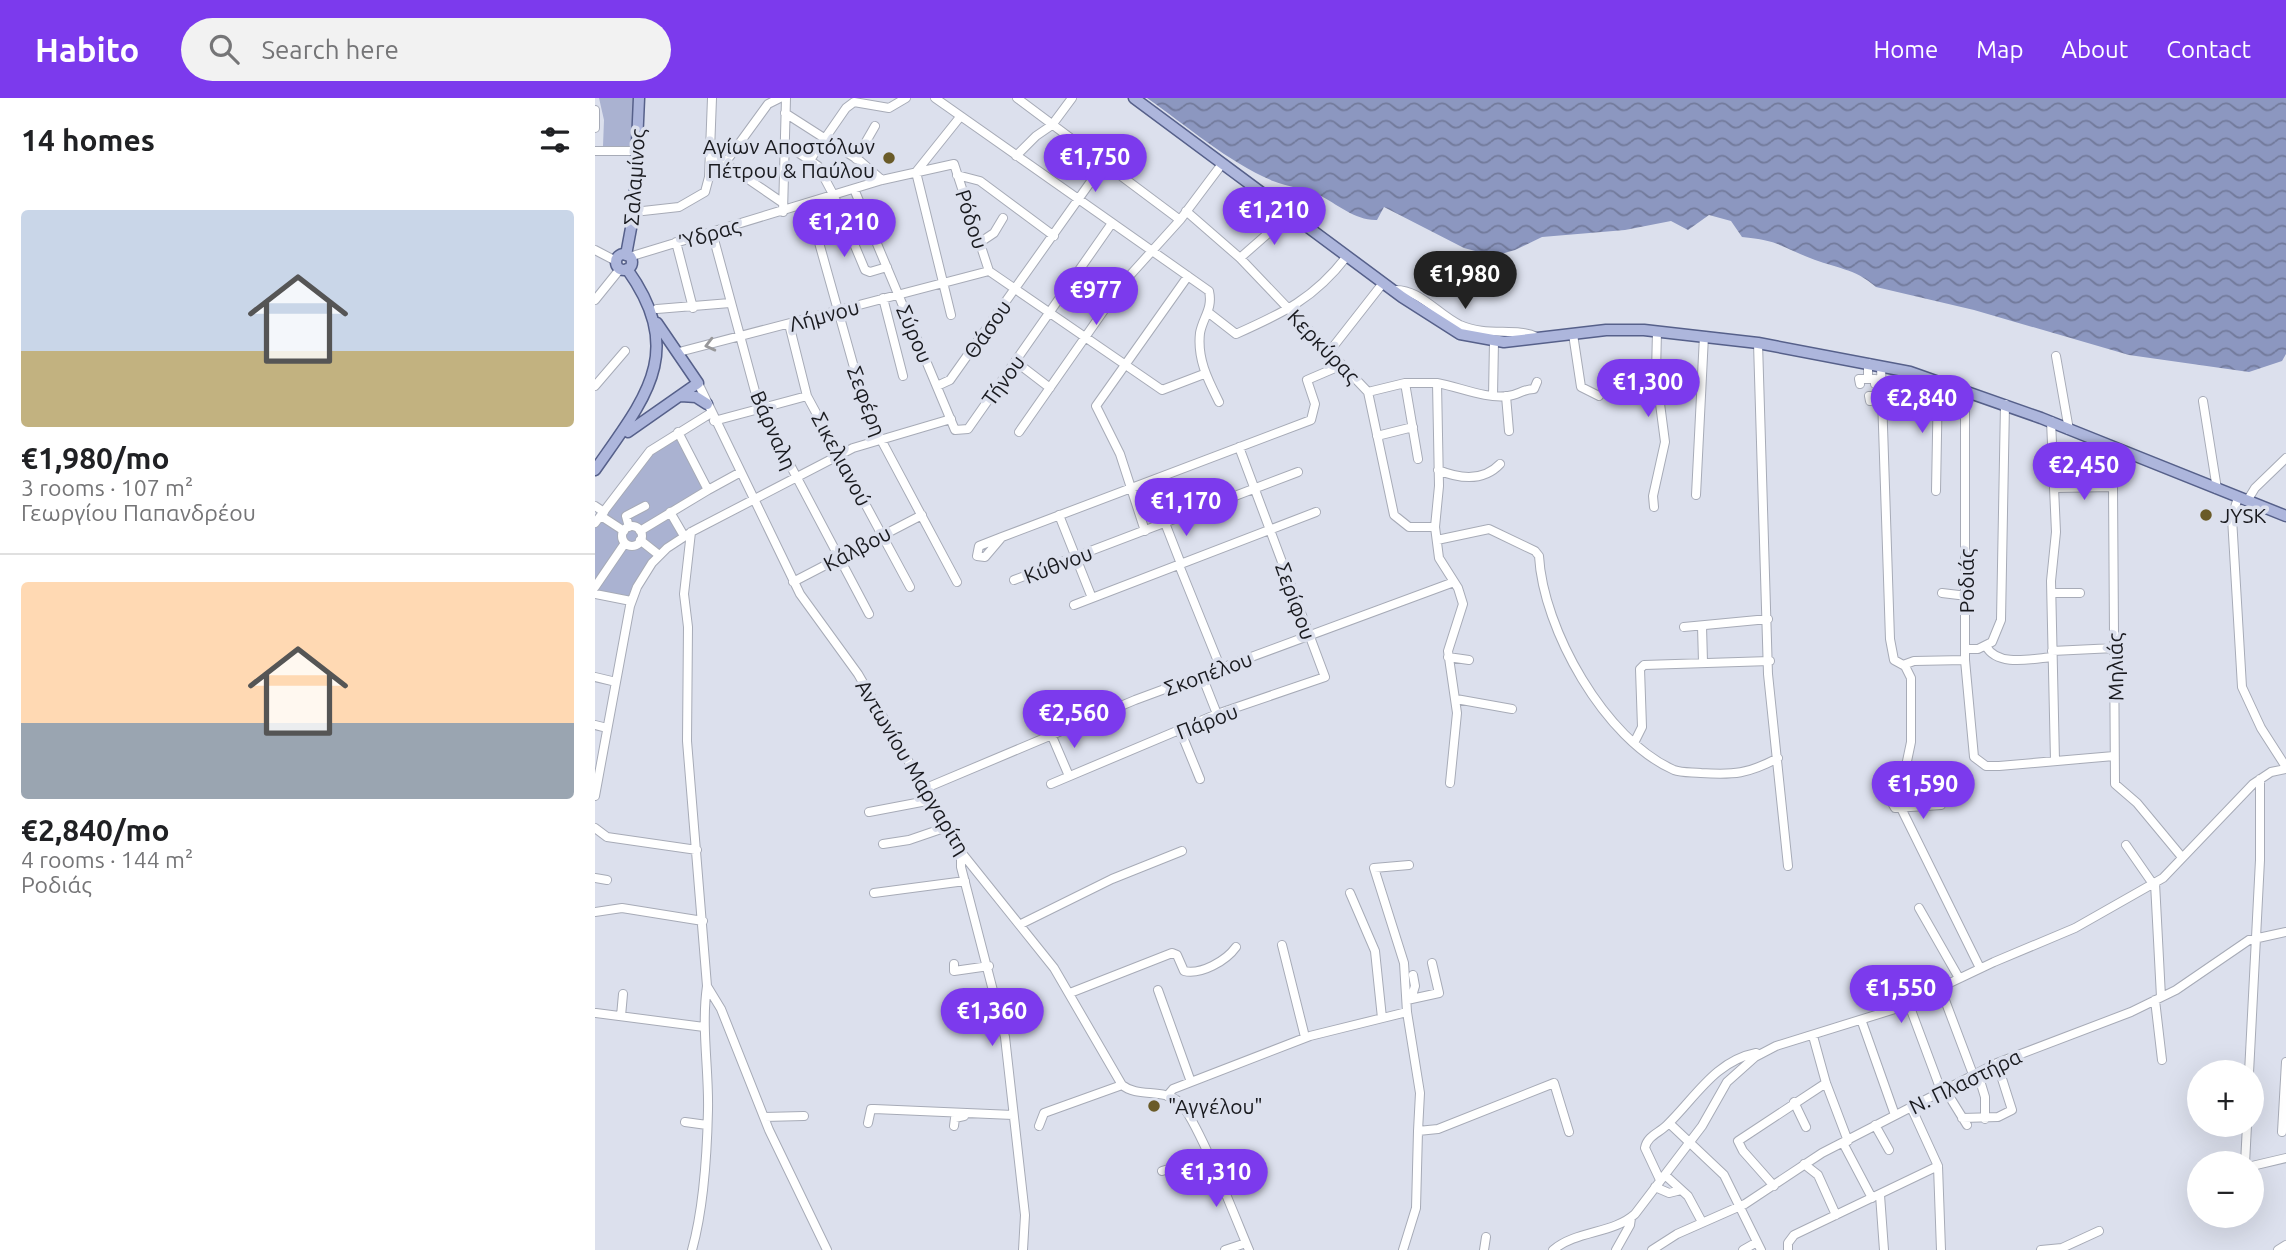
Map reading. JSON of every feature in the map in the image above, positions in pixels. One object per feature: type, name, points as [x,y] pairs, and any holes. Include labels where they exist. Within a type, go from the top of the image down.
[{"type":"main road","name":"Σαλαμίνος","points":[[624,262],[634,212],[639,98]]},
{"type":"main road","points":[[1134,98],[1388,287],[1448,328],[1494,341],[1539,339],[1623,329],[1657,331],[1758,343],[1868,363],[1965,389],[2286,516]]},
{"type":"main road","points":[[595,470],[616,443],[647,391],[664,341],[655,313],[624,262]]},
{"type":"main road","name":"Αντωνίου Μαργαρίτη","points":[[664,341],[679,352],[698,383]]},
{"type":"main road","points":[[616,443],[662,406],[698,383]]},
{"type":"main road","points":[[647,391],[651,404],[662,406]]},
{"type":"main road","points":[[678,396],[697,397],[711,413]]},
{"type":"street","points":[[634,212],[679,207],[705,192],[712,98]]},
{"type":"street","points":[[725,163],[768,104],[780,98]]},
{"type":"street","points":[[783,208],[786,98]]},
{"type":"street","points":[[810,160],[846,108],[854,102],[896,106],[906,98]]},
{"type":"street","points":[[935,98],[1209,291],[1209,313],[1200,332],[1204,373],[1219,402]]},
{"type":"street","points":[[1017,98],[1180,220]]},
{"type":"street","points":[[1016,156],[1052,125],[1072,98]]},
{"type":"street","points":[[595,110],[595,128]]},
{"type":"street","points":[[785,113],[856,159],[882,180]]},
{"type":"street","points":[[951,315],[916,172],[960,117]]},
{"type":"street","points":[[856,159],[875,126]]},
{"type":"street","points":[[784,143],[818,166],[834,196],[865,270],[870,272],[887,267]]},
{"type":"street","points":[[595,150],[638,151]]},
{"type":"street","points":[[710,153],[783,208]]},
{"type":"street","name":"Θάσου","points":[[937,386],[950,380],[1080,201],[1104,163]]},
{"type":"street","name":"Ύδρας","points":[[624,262],[783,208],[834,196],[882,180],[954,164]]},
{"type":"street","name":"Ρόδου","points":[[954,164],[989,271],[1162,390],[1204,373]]},
{"type":"street","points":[[1019,432],[1150,250],[1180,220],[1222,164]]},
{"type":"street","points":[[957,176],[980,181],[1054,236]]},
{"type":"street","name":"Σύρου","points":[[854,189],[955,430],[964,432]]},
{"type":"street","name":"Κερκύρας","points":[[1186,211],[1240,258],[1368,392],[1396,518],[1411,528],[1435,527]]},
{"type":"street","points":[[1240,258],[1290,214]]},
{"type":"street","points":[[979,243],[994,233],[1003,218]]},
{"type":"street","name":"Τήνου","points":[[964,432],[1051,313],[1112,223]]},
{"type":"street","name":"Σεφέρη","points":[[846,225],[821,234],[818,238],[862,396],[881,440],[957,582]]},
{"type":"street","name":"Βάρναλη","points":[[712,232],[759,406],[869,614]]},
{"type":"street","points":[[677,242],[693,308]]},
{"type":"street","points":[[595,250],[624,262],[595,300]]},
{"type":"street","points":[[1209,313],[1235,334],[1289,310],[1328,281],[1347,256]]},
{"type":"street","name":"Λήμνου","points":[[679,352],[989,271]]},
{"type":"street","points":[[1145,531],[1120,454],[1095,407],[1188,276]]},
{"type":"street","points":[[1329,352],[1388,287],[1407,290],[1463,326],[1487,333],[1526,333],[1539,339]]},
{"type":"street","points":[[883,298],[903,376]]},
{"type":"street","points":[[655,313],[730,303]]},
{"type":"street","name":"Σικελιανού","points":[[789,324],[807,396],[909,587]]},
{"type":"street","points":[[1654,507],[1653,496],[1665,442],[1656,373],[1657,331]]},
{"type":"street","points":[[1573,334],[1581,387],[1599,397]]},
{"type":"street","points":[[1696,495],[1704,336]]},
{"type":"street","points":[[1493,396],[1494,341]]},
{"type":"street","points":[[1758,343],[1770,661],[1768,674],[1788,866]]},
{"type":"street","points":[[595,386],[625,351]]},
{"type":"street","points":[[2056,356],[2069,430]]},
{"type":"street","points":[[1016,362],[1050,388]]},
{"type":"street","points":[[1868,363],[1868,390]]},
{"type":"street","points":[[1002,537],[1311,420],[1315,404],[1307,380],[1342,365]]},
{"type":"street","points":[[1881,366],[1890,639],[1894,660],[1903,665],[1911,678],[1909,757],[1902,772],[1901,808],[1980,968]]},
{"type":"street","points":[[1936,491],[1938,380]]},
{"type":"street","points":[[1368,392],[1405,383],[1437,383],[1493,396],[1506,396],[1520,389],[1534,389],[1537,382]]},
{"type":"street","name":"Αντωνίου Μαργαρίτη","points":[[698,383],[739,473],[811,613],[858,674],[961,852],[1021,924],[1070,993],[1122,1085]]},
{"type":"street","points":[[1405,383],[1418,459]]},
{"type":"street","points":[[1437,383],[1438,470],[1435,527],[1439,558],[1454,582],[1462,604],[1448,657],[1456,699],[1450,783]]},
{"type":"street","name":"Ροδιάς","points":[[1965,389],[1965,660],[1972,752],[1977,761],[1986,766],[2055,761]]},
{"type":"street","points":[[598,518],[641,460],[678,432],[711,413],[807,396]]},
{"type":"street","points":[[1506,396],[1509,430]]},
{"type":"street","points":[[2203,401],[2217,489]]},
{"type":"street","points":[[1966,649],[1986,646],[1996,634],[2003,596],[2005,404]]},
{"type":"street","points":[[595,796],[631,601],[641,578],[659,555],[688,534],[841,456],[881,440],[951,419]]},
{"type":"street","points":[[2051,421],[2056,532],[2052,593],[2055,761],[2114,756]]},
{"type":"street","points":[[1377,436],[1413,427]]},
{"type":"street","points":[[678,432],[708,490]]},
{"type":"street","name":"Σερίφου","points":[[1239,447],[1325,677]]},
{"type":"street","name":"Μηλιάς","points":[[2123,452],[2113,487],[2114,756],[2117,788],[2137,803],[2181,856]]},
{"type":"street","points":[[1681,1190],[1668,1193],[1660,1181],[1646,1143],[1669,1123],[1715,1073],[1743,1056],[1862,1022],[1980,968],[2060,936],[2169,872],[2181,856],[2260,779],[2286,768],[2261,728],[2242,687],[2232,518],[2243,499],[2286,458]]},
{"type":"street","points":[[1438,470],[1459,476],[1483,477],[1500,464]]},
{"type":"street","name":"Κύθνου","points":[[1014,580],[1298,472]]},
{"type":"street","points":[[625,543],[633,545],[640,536],[690,498],[739,473]]},
{"type":"street","points":[[2054,488],[2113,487]]},
{"type":"street","points":[[595,506],[598,518]]},
{"type":"street","points":[[595,587],[625,543],[627,516],[645,506]]},
{"type":"street","points":[[670,512],[688,534],[684,594],[688,626],[687,741],[707,986],[704,1027],[707,1125],[698,1229],[692,1250]]},
{"type":"street","points":[[1075,605],[1316,512]]},
{"type":"street","name":"Κάλβου","points":[[793,582],[922,515]]},
{"type":"street","points":[[1059,515],[1092,598]]},
{"type":"street","points":[[598,518],[640,536],[659,555]]},
{"type":"street","points":[[1165,523],[1221,669]]},
{"type":"street","points":[[1437,540],[1489,529],[1535,551],[1539,556],[1539,574],[1561,636],[1612,724],[1634,743],[1677,771],[1737,775],[1778,758]]},
{"type":"street","name":"Σκοπέλου","points":[[926,788],[1051,734],[1454,582]]},
{"type":"street","points":[[1942,593],[1967,596]]},
{"type":"street","points":[[2052,593],[2080,593]]},
{"type":"street","points":[[595,594],[631,601]]},
{"type":"street","points":[[1684,627],[1767,619]]},
{"type":"street","points":[[1702,626],[1703,662]]},
{"type":"street","points":[[1986,646],[1990,654],[2003,660],[2115,648]]},
{"type":"street","points":[[1448,657],[1469,660]]},
{"type":"street","points":[[1903,665],[1914,661],[1965,660]]},
{"type":"street","points":[[1634,743],[1641,726],[1640,669],[1643,665],[1770,661]]},
{"type":"street","points":[[1202,676],[1217,714]]},
{"type":"street","points":[[595,677],[616,682]]},
{"type":"street","name":"Πάρου","points":[[1051,784],[1217,714],[1325,677]]},
{"type":"street","points":[[1456,699],[1512,709]]},
{"type":"street","points":[[595,725],[607,727]]},
{"type":"street","points":[[1180,730],[1200,779]]},
{"type":"street","points":[[1051,734],[1069,776]]},
{"type":"street","points":[[1902,772],[1888,781],[1887,787],[1895,808],[1941,805]]},
{"type":"street","points":[[2250,1060],[2260,779]]},
{"type":"street","points":[[869,812],[932,800]]},
{"type":"street","points":[[884,844],[909,840],[947,827]]},
{"type":"street","points":[[595,828],[607,837],[697,850]]},
{"type":"street","points":[[2126,845],[2154,883],[2162,1060]]},
{"type":"street","points":[[1021,924],[1121,875],[1182,851]]},
{"type":"street","points":[[961,852],[965,881],[989,966],[1005,1037],[1025,1215],[1024,1250]]},
{"type":"street","points":[[1409,864],[1374,868],[1400,943],[1409,1000]]},
{"type":"street","points":[[595,878],[607,880]]},
{"type":"street","points":[[874,893],[965,881]]},
{"type":"street","points":[[1350,893],[1375,951],[1382,1018]]},
{"type":"street","points":[[595,912],[622,908],[703,920]]},
{"type":"street","points":[[1919,908],[1959,978]]},
{"type":"street","name":"Ν. Πλαστήρα","points":[[1652,1250],[1702,1222],[1738,1207],[1804,1164],[1875,1125],[1997,1063],[2158,999],[2256,937],[2286,932]]},
{"type":"street","points":[[1282,945],[1305,1037]]},
{"type":"street","points":[[1070,993],[1172,953],[1177,955],[1184,971],[1189,973],[1220,963],[1236,947]]},
{"type":"street","points":[[1409,1000],[1439,993],[1432,963]]},
{"type":"street","points":[[954,964],[954,971],[989,966]]},
{"type":"street","points":[[1403,1250],[1416,1208],[1419,1084],[1407,1012],[1415,986],[1413,975]]},
{"type":"street","points":[[707,986],[721,1009],[764,1117],[827,1250]]},
{"type":"street","points":[[1940,986],[1985,1097],[1985,1119]]},
{"type":"street","points":[[1158,990],[1191,1082]]},
{"type":"street","points":[[621,1016],[623,994]]},
{"type":"street","points":[[1908,1003],[1944,1092],[1964,1122],[1998,1117],[2012,1110],[1997,1063]]},
{"type":"street","points":[[1167,1096],[1173,1089],[1305,1037],[1407,1012]]},
{"type":"street","points":[[596,1013],[704,1027]]},
{"type":"street","points":[[1862,1022],[1895,1115]]},
{"type":"street","points":[[1813,1036],[1846,1142],[1876,1197],[1884,1250]]},
{"type":"street","points":[[1616,1250],[1630,1226],[1631,1218],[1691,1142],[1727,1082],[1762,1052]]},
{"type":"street","points":[[2282,1132],[2286,1062]]},
{"type":"street","points":[[1418,1131],[1438,1129],[1554,1083],[1569,1132]]},
{"type":"street","points":[[1774,1186],[1738,1143],[1743,1136],[1826,1083]]},
{"type":"street","points":[[1038,1126],[1044,1113],[1122,1085],[1134,1091],[1167,1096],[1183,1107],[1247,1246],[1225,1250]]},
{"type":"street","points":[[1794,1102],[1806,1127]]},
{"type":"street","points":[[1911,1107],[1938,1166],[1941,1250]]},
{"type":"street","points":[[868,1123],[871,1109],[1013,1117]]},
{"type":"street","points":[[764,1117],[804,1116]]},
{"type":"street","points":[[954,1126],[955,1118],[961,1116],[1013,1117]]},
{"type":"street","points":[[685,1122],[707,1125]]},
{"type":"street","points":[[1669,1123],[1724,1175],[1759,1246],[1742,1250]]},
{"type":"street","points":[[1875,1125],[1889,1150]]},
{"type":"street","points":[[1162,1171],[1208,1157]]},
{"type":"street","points":[[2264,1163],[2286,1158]]},
{"type":"street","points":[[1804,1164],[1818,1175],[1836,1215]]},
{"type":"street","points":[[1788,1250],[1788,1243],[1794,1236],[1938,1166]]},
{"type":"street","points":[[1660,1181],[1681,1190],[1693,1204],[1702,1222]]},
{"type":"street","points":[[1553,1250],[1575,1236],[1631,1218]]},
{"type":"street","points":[[2041,1250],[2070,1245],[2099,1231]]},
{"type":"street","points":[[1484,1250],[1486,1237]]},
{"type":"street","points":[[2278,1250],[2286,1245]]},
{"type":"shaded area","points":[[599,98],[634,98],[633,147],[603,146],[604,120]]},
{"type":"shaded area","points":[[678,432],[707,489],[731,478],[733,481],[674,513],[687,534],[657,557],[631,601],[595,594],[595,523],[641,460]]},
{"type":"water","points":[[1147,98],[2286,98],[2286,354],[2282,361],[2249,372],[2129,355],[1974,310],[1876,287],[1852,272],[1778,244],[1742,237],[1731,221],[1709,215],[1688,230],[1671,221],[1625,230],[1542,237],[1515,250],[1494,256],[1464,248],[1384,207],[1377,220],[1369,220],[1313,193],[1273,181],[1224,154]]},
{"type":"waterway","points":[[1299,214],[1306,203],[1305,190]]},
{"type":"place","name":"Αγίων Αποστόλων Πέτρου & Παύλου","points":[[889,158]]},
{"type":"place","name":"JYSK","points":[[2206,515]]},
{"type":"place","name":"\"Αγγέλου\"","points":[[1154,1106]]}]
